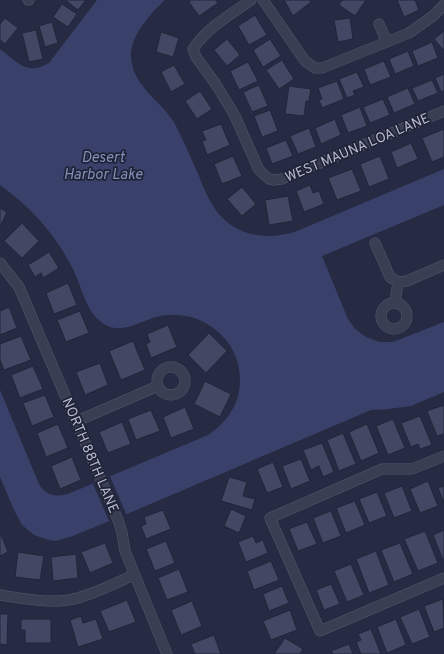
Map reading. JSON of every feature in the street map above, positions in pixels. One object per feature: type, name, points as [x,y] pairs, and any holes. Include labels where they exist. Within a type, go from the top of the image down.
[{"type":"street","name":"WEST MAUNA LOA LANE","points":[[251,0],[224,18],[198,41],[193,49],[234,114],[259,170],[268,179],[282,179],[444,111]]},
{"type":"street","points":[[263,0],[305,61],[315,68],[328,66],[409,32],[433,16],[444,5]]},
{"type":"street","points":[[379,24],[387,42]]},
{"type":"street","points":[[375,243],[387,273],[393,280],[398,282],[407,281],[444,266]]},
{"type":"street","name":"NORTH 88TH LANE","points":[[0,263],[19,287],[77,421],[118,520],[125,551],[167,654]]},
{"type":"street","points":[[395,302],[398,282]]},
{"type":"street","points":[[77,421],[158,386]]},
{"type":"street","points":[[444,456],[412,469],[382,469],[270,518],[320,631],[444,578]]},
{"type":"street","points":[[0,596],[31,600],[60,601],[84,596],[134,575]]},
{"type":"water","name":"Desert Harbor Lake","points":[[97,0],[165,0],[142,25],[134,41],[131,56],[136,76],[148,93],[169,115],[175,124],[206,193],[215,209],[232,226],[242,231],[263,236],[274,236],[297,231],[444,169],[444,205],[322,256],[348,319],[355,329],[366,337],[379,342],[393,342],[444,322],[444,392],[411,406],[371,410],[127,514],[70,537],[55,541],[34,535],[22,525],[0,477],[0,390],[39,484],[51,495],[59,495],[68,494],[208,435],[224,421],[232,410],[240,385],[238,364],[234,351],[219,333],[203,322],[185,316],[166,315],[127,327],[113,328],[99,320],[90,309],[73,269],[51,233],[32,212],[0,185],[0,49],[17,63],[28,68],[41,67],[49,63]]},
{"type":"pier","points":[[110,476],[127,516],[110,523],[93,484]]},
{"type":"building","points":[[65,0],[86,0],[78,10]]},
{"type":"building","points":[[191,0],[216,0],[218,3],[199,16],[189,2]]},
{"type":"building","points":[[284,0],[310,0],[311,2],[293,16]]},
{"type":"building","points":[[342,0],[366,0],[355,16],[339,5]]},
{"type":"building","points":[[397,0],[415,0],[419,10],[404,17]]},
{"type":"building","points":[[62,4],[77,14],[68,27],[53,17]]},
{"type":"building","points":[[255,15],[267,35],[249,45],[238,26]]},
{"type":"building","points":[[5,18],[18,28],[5,44],[0,40],[0,24]]},
{"type":"building","points":[[350,18],[353,39],[338,42],[334,20]]},
{"type":"building","points":[[52,22],[58,43],[45,47],[39,26]]},
{"type":"building","points":[[36,30],[43,59],[29,62],[22,33]]},
{"type":"building","points":[[444,31],[444,51],[434,39]]},
{"type":"building","points":[[161,32],[179,38],[173,57],[156,52]]},
{"type":"building","points":[[227,39],[240,55],[227,66],[214,50]]},
{"type":"building","points":[[270,39],[281,56],[263,67],[253,50]]},
{"type":"building","points":[[432,42],[438,58],[418,66],[412,51]]},
{"type":"building","points":[[408,51],[414,66],[395,74],[389,59]]},
{"type":"building","points":[[282,60],[294,79],[279,89],[266,70]]},
{"type":"building","points":[[384,61],[391,77],[370,85],[364,69]]},
{"type":"building","points":[[248,62],[258,81],[239,90],[230,71]]},
{"type":"building","points":[[174,65],[185,84],[171,92],[161,72]]},
{"type":"building","points":[[357,72],[364,87],[353,91],[355,95],[347,98],[339,79]]},
{"type":"building","points":[[444,74],[444,91],[441,92],[435,78]]},
{"type":"building","points":[[432,80],[438,93],[418,101],[412,88]]},
{"type":"building","points":[[337,81],[344,99],[322,108],[319,100],[322,99],[318,88]]},
{"type":"building","points":[[259,85],[268,106],[252,112],[243,92]]},
{"type":"building","points":[[289,86],[311,89],[309,101],[306,101],[304,116],[285,114]]},
{"type":"building","points":[[408,88],[415,104],[394,113],[387,97]]},
{"type":"building","points":[[200,91],[212,109],[197,119],[185,101]]},
{"type":"building","points":[[383,99],[390,115],[370,123],[363,107]]},
{"type":"building","points":[[360,107],[367,126],[348,133],[341,115]]},
{"type":"building","points":[[270,110],[278,131],[262,137],[254,116]]},
{"type":"building","points":[[335,119],[341,135],[321,144],[315,128]]},
{"type":"building","points":[[221,124],[230,145],[207,155],[202,141],[206,140],[202,131]]},
{"type":"building","points":[[309,128],[316,147],[298,154],[290,136]]},
{"type":"building","points":[[444,129],[444,157],[432,162],[422,138]]},
{"type":"building","points":[[286,140],[293,156],[272,164],[266,148]]},
{"type":"building","points":[[411,143],[418,159],[397,168],[391,152]]},
{"type":"building","points":[[233,156],[242,176],[222,184],[214,164]]},
{"type":"building","points":[[380,156],[389,179],[369,187],[360,164]]},
{"type":"building","points":[[352,169],[361,191],[337,200],[328,178]]},
{"type":"building","points":[[310,185],[313,193],[319,191],[324,204],[304,212],[296,191]]},
{"type":"building","points":[[242,187],[256,204],[242,216],[227,199]]},
{"type":"building","points":[[288,196],[293,221],[269,225],[265,200]]},
{"type":"building","points":[[0,208],[7,212],[0,227]]},
{"type":"building","points":[[22,223],[39,241],[22,258],[4,241]]},
{"type":"building","points":[[49,252],[59,268],[43,278],[41,273],[35,277],[28,265]]},
{"type":"building","points":[[68,283],[77,305],[54,314],[46,293]]},
{"type":"building","points":[[9,307],[17,328],[0,335],[0,311]]},
{"type":"building","points":[[80,311],[89,333],[66,342],[57,320]]},
{"type":"building","points":[[168,325],[177,347],[151,358],[146,344],[150,342],[147,334]]},
{"type":"building","points":[[209,333],[227,351],[206,373],[188,355]]},
{"type":"building","points":[[21,336],[31,360],[4,370],[0,360],[0,344]]},
{"type":"building","points":[[133,341],[145,370],[121,380],[109,351]]},
{"type":"building","points":[[100,363],[108,385],[85,395],[76,372]]},
{"type":"building","points":[[33,366],[43,389],[20,398],[11,375]]},
{"type":"building","points":[[205,381],[231,394],[220,417],[194,404]]},
{"type":"building","points":[[45,395],[54,417],[32,426],[23,403]]},
{"type":"building","points":[[444,405],[444,434],[437,436],[427,411]]},
{"type":"building","points":[[185,407],[194,429],[171,438],[163,417]]},
{"type":"building","points":[[151,410],[160,431],[136,440],[128,419]]},
{"type":"building","points":[[420,416],[432,445],[420,449],[418,444],[411,447],[401,423]]},
{"type":"building","points":[[393,419],[405,448],[388,455],[376,426]]},
{"type":"building","points":[[122,422],[131,444],[108,453],[99,432]]},
{"type":"building","points":[[58,424],[68,448],[46,457],[37,433]]},
{"type":"building","points":[[367,424],[379,453],[361,461],[349,432]]},
{"type":"building","points":[[343,433],[356,464],[339,471],[327,440]]},
{"type":"building","points":[[322,443],[334,472],[323,477],[319,466],[311,470],[303,450]]},
{"type":"building","points":[[72,457],[81,480],[60,489],[51,466]]},
{"type":"building","points":[[301,459],[310,481],[291,489],[282,466]]},
{"type":"building","points":[[273,462],[283,487],[267,493],[257,469]]},
{"type":"building","points":[[229,477],[247,482],[243,496],[255,499],[252,510],[221,501]]},
{"type":"building","points":[[428,481],[438,506],[420,513],[410,489]]},
{"type":"building","points":[[402,486],[412,511],[394,518],[384,493]]},
{"type":"building","points":[[444,486],[444,503],[438,488]]},
{"type":"building","points":[[377,492],[387,516],[369,523],[359,499]]},
{"type":"building","points":[[355,501],[365,525],[346,533],[336,508]]},
{"type":"building","points":[[231,509],[246,516],[239,533],[224,526]]},
{"type":"building","points":[[163,510],[171,529],[146,539],[141,526],[146,524],[144,517]]},
{"type":"building","points":[[331,511],[341,536],[323,543],[313,518]]},
{"type":"building","points":[[307,522],[317,544],[298,551],[289,529]]},
{"type":"building","points":[[444,530],[444,560],[443,560],[433,535]]},
{"type":"building","points":[[425,531],[438,563],[418,571],[404,539]]},
{"type":"building","points":[[0,532],[8,552],[0,556]]},
{"type":"building","points":[[253,536],[256,543],[263,540],[268,553],[246,562],[238,542]]},
{"type":"building","points":[[166,541],[175,563],[155,571],[146,549]]},
{"type":"building","points":[[105,543],[113,563],[90,573],[81,552]]},
{"type":"building","points":[[400,543],[413,574],[394,582],[381,550]]},
{"type":"building","points":[[376,551],[389,585],[369,593],[356,559]]},
{"type":"building","points":[[18,552],[44,556],[40,580],[15,577]]},
{"type":"building","points":[[76,554],[78,578],[53,581],[51,557]]},
{"type":"building","points":[[271,561],[279,580],[254,590],[247,571]]},
{"type":"building","points":[[351,564],[364,595],[347,602],[334,571]]},
{"type":"building","points":[[179,569],[188,592],[167,600],[158,578]]},
{"type":"building","points":[[331,584],[340,604],[324,610],[316,590]]},
{"type":"building","points":[[282,586],[289,603],[269,611],[263,594]]},
{"type":"building","points":[[443,599],[444,628],[434,632],[424,606]]},
{"type":"building","points":[[127,600],[136,622],[109,632],[100,611]]},
{"type":"building","points":[[192,601],[202,626],[181,635],[171,610]]},
{"type":"building","points":[[419,609],[430,637],[412,644],[400,617]]},
{"type":"building","points":[[290,610],[297,630],[271,640],[263,621]]},
{"type":"building","points":[[0,614],[8,614],[7,645],[0,644]]},
{"type":"building","points":[[81,616],[83,623],[96,619],[103,639],[78,647],[70,620]]},
{"type":"building","points":[[21,619],[51,619],[51,643],[25,643],[25,630],[21,630]]},
{"type":"building","points":[[396,619],[406,645],[387,653],[377,627]]},
{"type":"building","points":[[371,629],[381,654],[361,654],[356,642],[361,640],[358,634]]},
{"type":"building","points":[[214,635],[221,654],[195,654],[191,644]]},
{"type":"building","points":[[285,638],[303,649],[300,654],[274,654]]},
{"type":"building","points":[[349,644],[353,654],[333,654],[331,651]]}]
